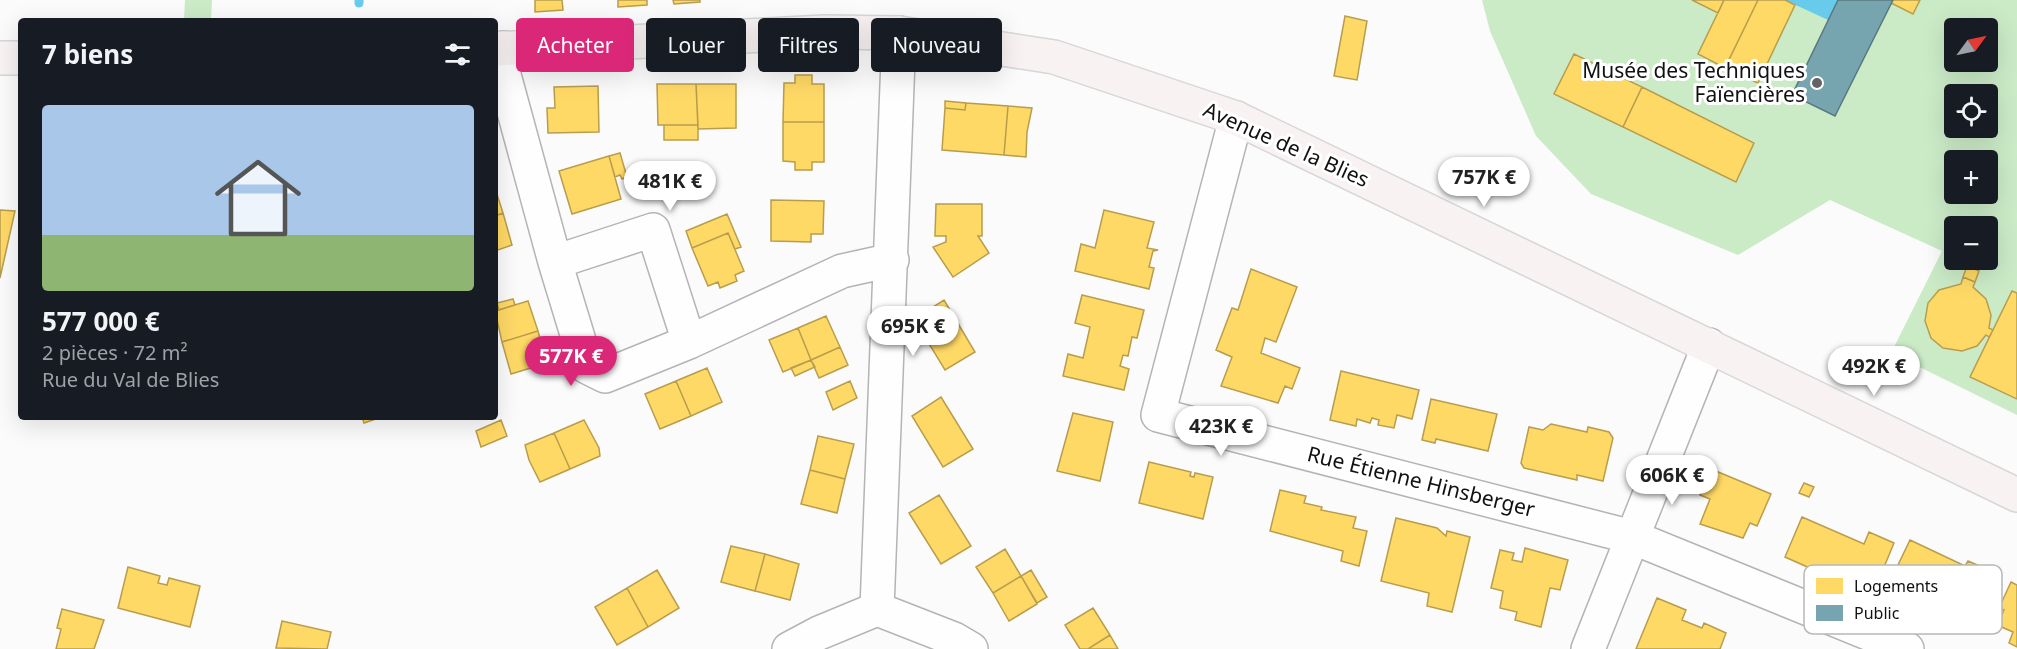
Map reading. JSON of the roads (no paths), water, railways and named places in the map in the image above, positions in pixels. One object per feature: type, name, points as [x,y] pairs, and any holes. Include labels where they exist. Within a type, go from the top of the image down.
[{"type":"main road","name":"Avenue de la Blies","points":[[500,49],[824,32],[871,33]]},
{"type":"main road","name":"Avenue de la Blies","points":[[1002,49],[1054,57],[1236,118],[2017,495]]},
{"type":"main road","points":[[0,58],[18,58]]},
{"type":"street","points":[[500,49],[504,75],[555,262],[587,367],[605,376],[688,342],[842,271],[892,260]]},
{"type":"street","points":[[877,609],[898,72]]},
{"type":"street","name":"Rue Étienne Hinsberger","points":[[1236,118],[1158,415],[1632,537]]},
{"type":"street","points":[[555,262],[653,230],[688,342]]},
{"type":"street","points":[[1588,649],[1709,345]]},
{"type":"street","points":[[1632,537],[1804,607]]},
{"type":"street","points":[[789,649],[819,633],[877,609],[954,639],[971,649]]},
{"type":"street","points":[[1870,634],[1907,649]]},
{"type":"water","points":[[1785,0],[1838,0],[1828,20]]},
{"type":"place","name":"Musée des Techniques Faïencières","points":[[1817,83]]}]
